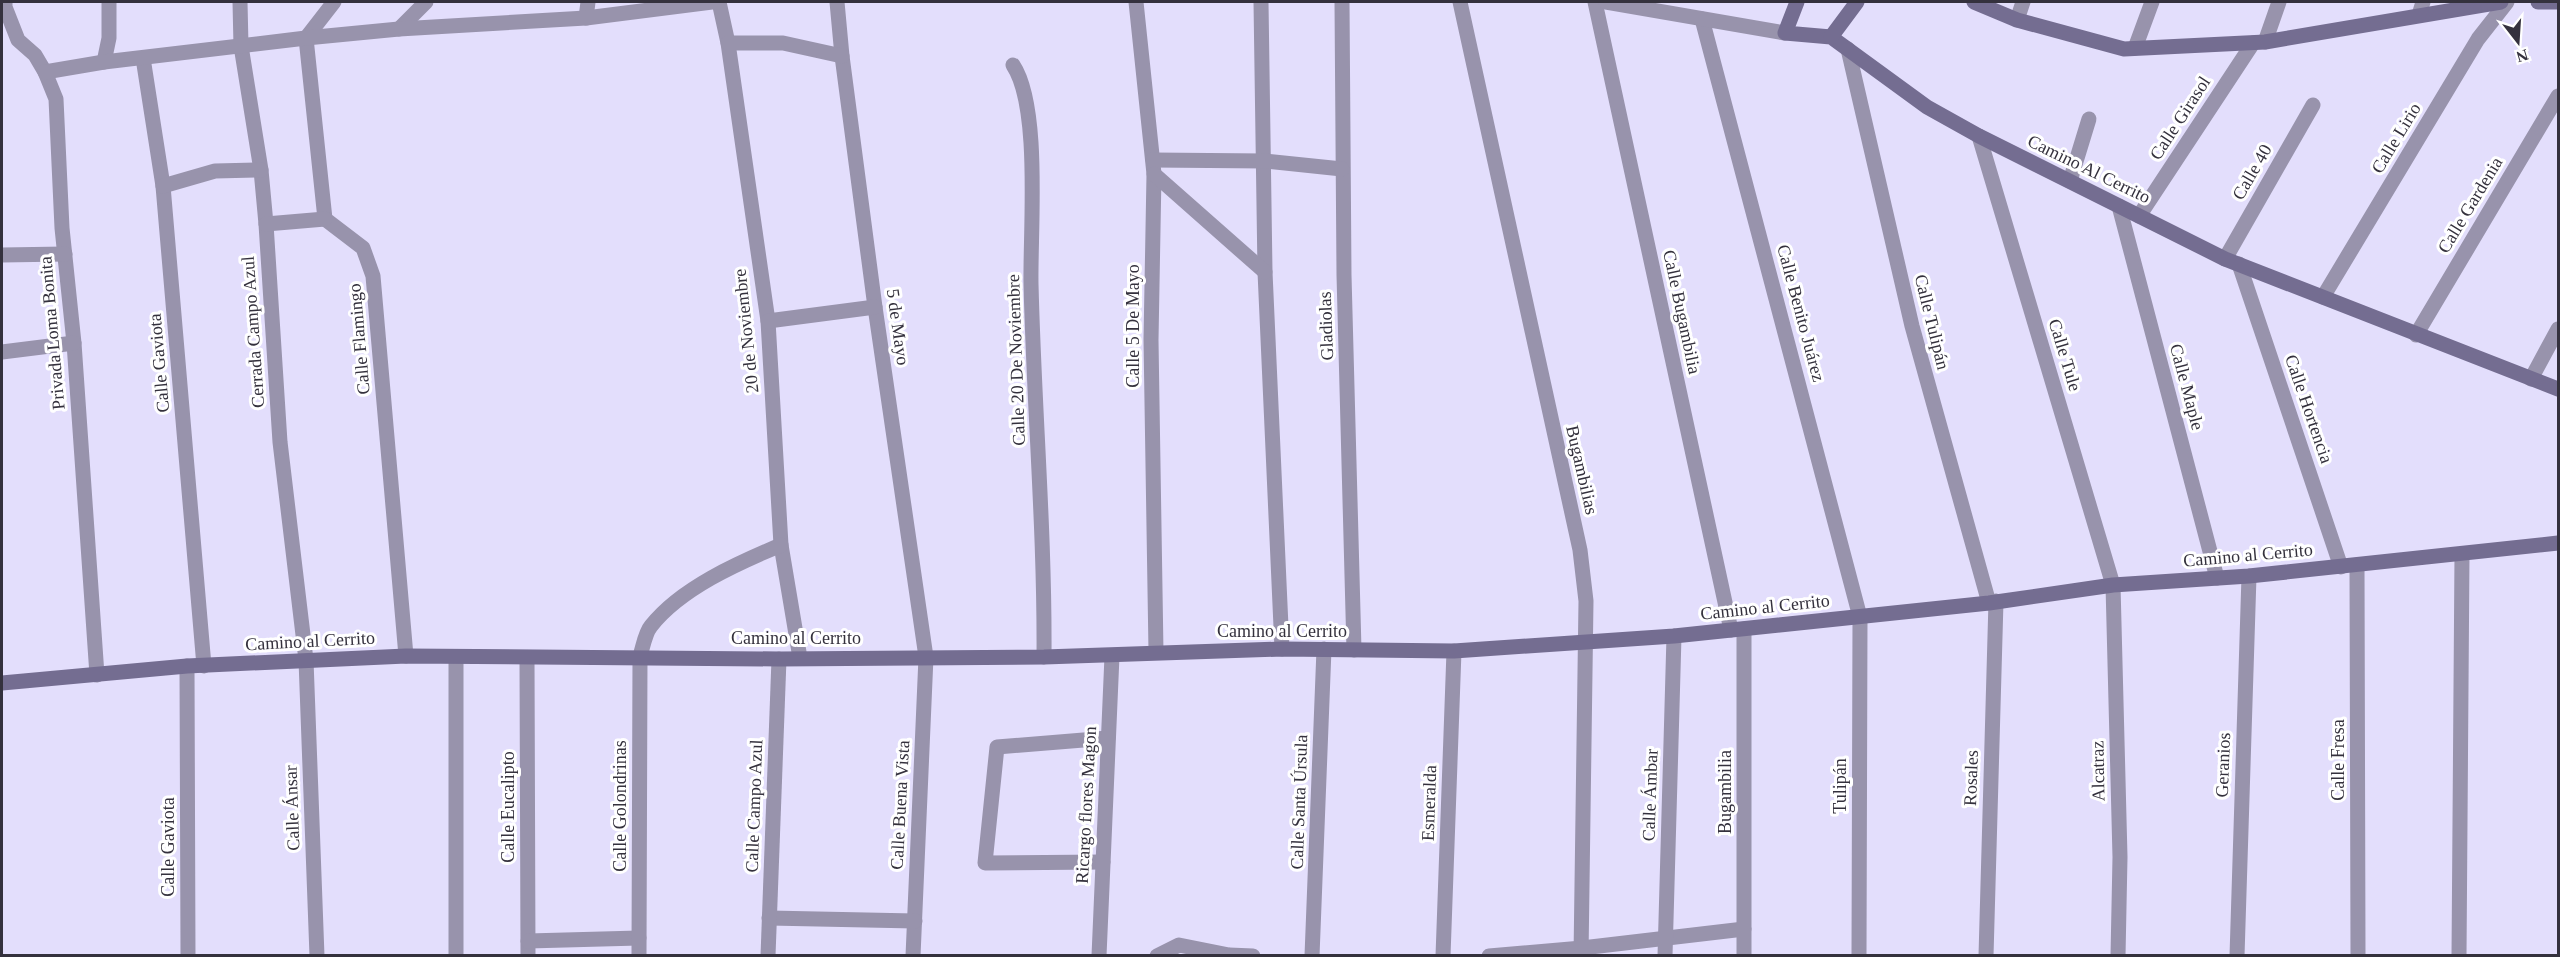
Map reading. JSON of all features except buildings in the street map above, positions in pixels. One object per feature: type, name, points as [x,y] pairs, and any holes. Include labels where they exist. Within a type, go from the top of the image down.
[{"type":"main road","points":[[1797,2],[1785,33],[1831,37],[1857,2]]},
{"type":"main road","points":[[1974,2],[2017,20],[2124,49],[2259,42],[2421,8],[2501,2]]},
{"type":"main road","points":[[2538,2],[2559,2]]},
{"type":"main road","name":"Camino Al Cerrito","points":[[1831,37],[1927,106],[1979,136],[2232,261],[2416,335],[2559,389]]},
{"type":"main road","name":"Camino al Cerrito","points":[[2,683],[186,666],[406,656],[527,658],[640,656],[779,659],[1112,656],[1156,652],[1282,649],[1454,651],[1674,636],[1992,602],[2114,585],[2249,576],[2559,543]]},
{"type":"street","name":"Privada Loma Bonita","points":[[5,2],[18,40],[35,55],[56,99],[65,254],[74,343],[97,675]]},
{"type":"street","points":[[104,62],[109,38],[110,2]]},
{"type":"street","name":"Cerrada Campo Azul","points":[[240,2],[241,46],[261,170],[280,442],[306,660]]},
{"type":"street","points":[[266,224],[325,219],[306,38],[334,2]]},
{"type":"street","points":[[399,29],[426,2]]},
{"type":"street","points":[[586,18],[588,2]]},
{"type":"street","points":[[45,72],[104,62],[306,38],[399,29],[586,18],[712,2]]},
{"type":"street","name":"20 de Noviembre","points":[[719,2],[728,44],[768,321],[781,544],[800,658]]},
{"type":"street","name":"5 de Mayo","points":[[837,2],[875,307],[926,657]]},
{"type":"street","name":"Calle 5 De Mayo","points":[[1136,2],[1154,167],[1151,340],[1156,652]]},
{"type":"street","points":[[1261,2],[1265,272],[1282,649]]},
{"type":"street","name":"Gladiolas","points":[[1342,2],[1342,169],[1354,650]]},
{"type":"street","name":"Bugambilias","points":[[1460,2],[1580,550],[1586,601],[1582,952]]},
{"type":"street","name":"Calle Bugambilia","points":[[1595,2],[1738,629]]},
{"type":"street","points":[[1606,2],[1659,7],[1702,19],[1785,33]]},
{"type":"street","points":[[2017,20],[2023,2]]},
{"type":"street","points":[[2135,48],[2152,2]]},
{"type":"street","name":"Calle Girasol","points":[[2139,216],[2259,42],[2279,2]]},
{"type":"street","name":"Calle Lirio","points":[[2323,297],[2478,39],[2507,2]]},
{"type":"street","name":"Calle Benito Juárez","points":[[1702,19],[1860,617]]},
{"type":"street","points":[[728,44],[783,43],[842,56]]},
{"type":"street","name":"Calle Tulipán","points":[[1848,49],[1912,326],[1992,602]]},
{"type":"street","name":"Calle Gaviota","points":[[143,58],[163,186],[204,666]]},
{"type":"street","name":"Calle 20 De Noviembre","points":[[1013,65],[1019,74],[1031,122],[1032,284],[1045,591],[1044,657]]},
{"type":"street","name":"Calle Gardenia","points":[[2416,335],[2559,96]]},
{"type":"street","name":"Calle 40","points":[[2232,261],[2313,105]]},
{"type":"street","points":[[2070,181],[2089,119]]},
{"type":"street","name":"Calle Tule","points":[[1979,136],[2114,585]]},
{"type":"street","points":[[1154,167],[1265,161],[1342,169]]},
{"type":"street","points":[[1154,167],[1265,272]]},
{"type":"street","points":[[163,186],[215,171],[261,170]]},
{"type":"street","name":"Calle Maple","points":[[2119,206],[2217,578]]},
{"type":"street","name":"Calle Flamingo","points":[[325,219],[363,248],[373,276],[406,656]]},
{"type":"street","points":[[2,255],[65,254]]},
{"type":"street","name":"Calle Hortencia","points":[[2232,261],[2349,566]]},
{"type":"street","points":[[768,321],[875,307]]},
{"type":"street","points":[[2531,379],[2559,329]]},
{"type":"street","points":[[2,352],[74,343]]},
{"type":"street","name":"Calle Golondrinas","points":[[639,956],[640,656],[650,627],[680,599],[728,567],[781,544]]},
{"type":"street","points":[[2459,956],[2462,554]]},
{"type":"street","name":"Calle Fresa","points":[[2349,566],[2358,956]]},
{"type":"street","name":"Geranios","points":[[2237,956],[2249,576]]},
{"type":"street","name":"Alcatraz","points":[[2114,585],[2120,857],[2118,956]]},
{"type":"street","name":"Rosales","points":[[1986,956],[1992,602]]},
{"type":"street","name":"Tulipán","points":[[1859,956],[1860,617]]},
{"type":"street","name":"Bugambilia","points":[[1738,629],[1744,956]]},
{"type":"street","name":"Calle Ámbar","points":[[1665,956],[1674,636]]},
{"type":"street","name":"Calle Santa Úrsula","points":[[1312,956],[1324,649]]},
{"type":"street","name":"Esmeralda","points":[[1443,956],[1454,651]]},
{"type":"street","name":"Ricargo flores Magon","points":[[1099,956],[1112,656]]},
{"type":"street","points":[[456,657],[456,956]]},
{"type":"street","name":"Calle Buena Vista","points":[[913,956],[926,657]]},
{"type":"street","name":"Calle Eucalipto","points":[[527,658],[528,948]]},
{"type":"street","name":"Calle Campo Azul","points":[[768,956],[779,659]]},
{"type":"street","name":"Calle Ánsar","points":[[306,660],[316,956]]},
{"type":"street","name":"Calle Gaviota","points":[[186,666],[188,956]]},
{"type":"street","points":[[1103,862],[985,863],[997,747],[1108,738]]},
{"type":"street","points":[[769,918],[915,921]]},
{"type":"street","points":[[1489,956],[1582,952],[1666,937],[1744,929]]},
{"type":"street","points":[[528,948],[639,938]]},
{"type":"street","points":[[1157,956],[1179,945],[1229,955],[1253,956]]}]
